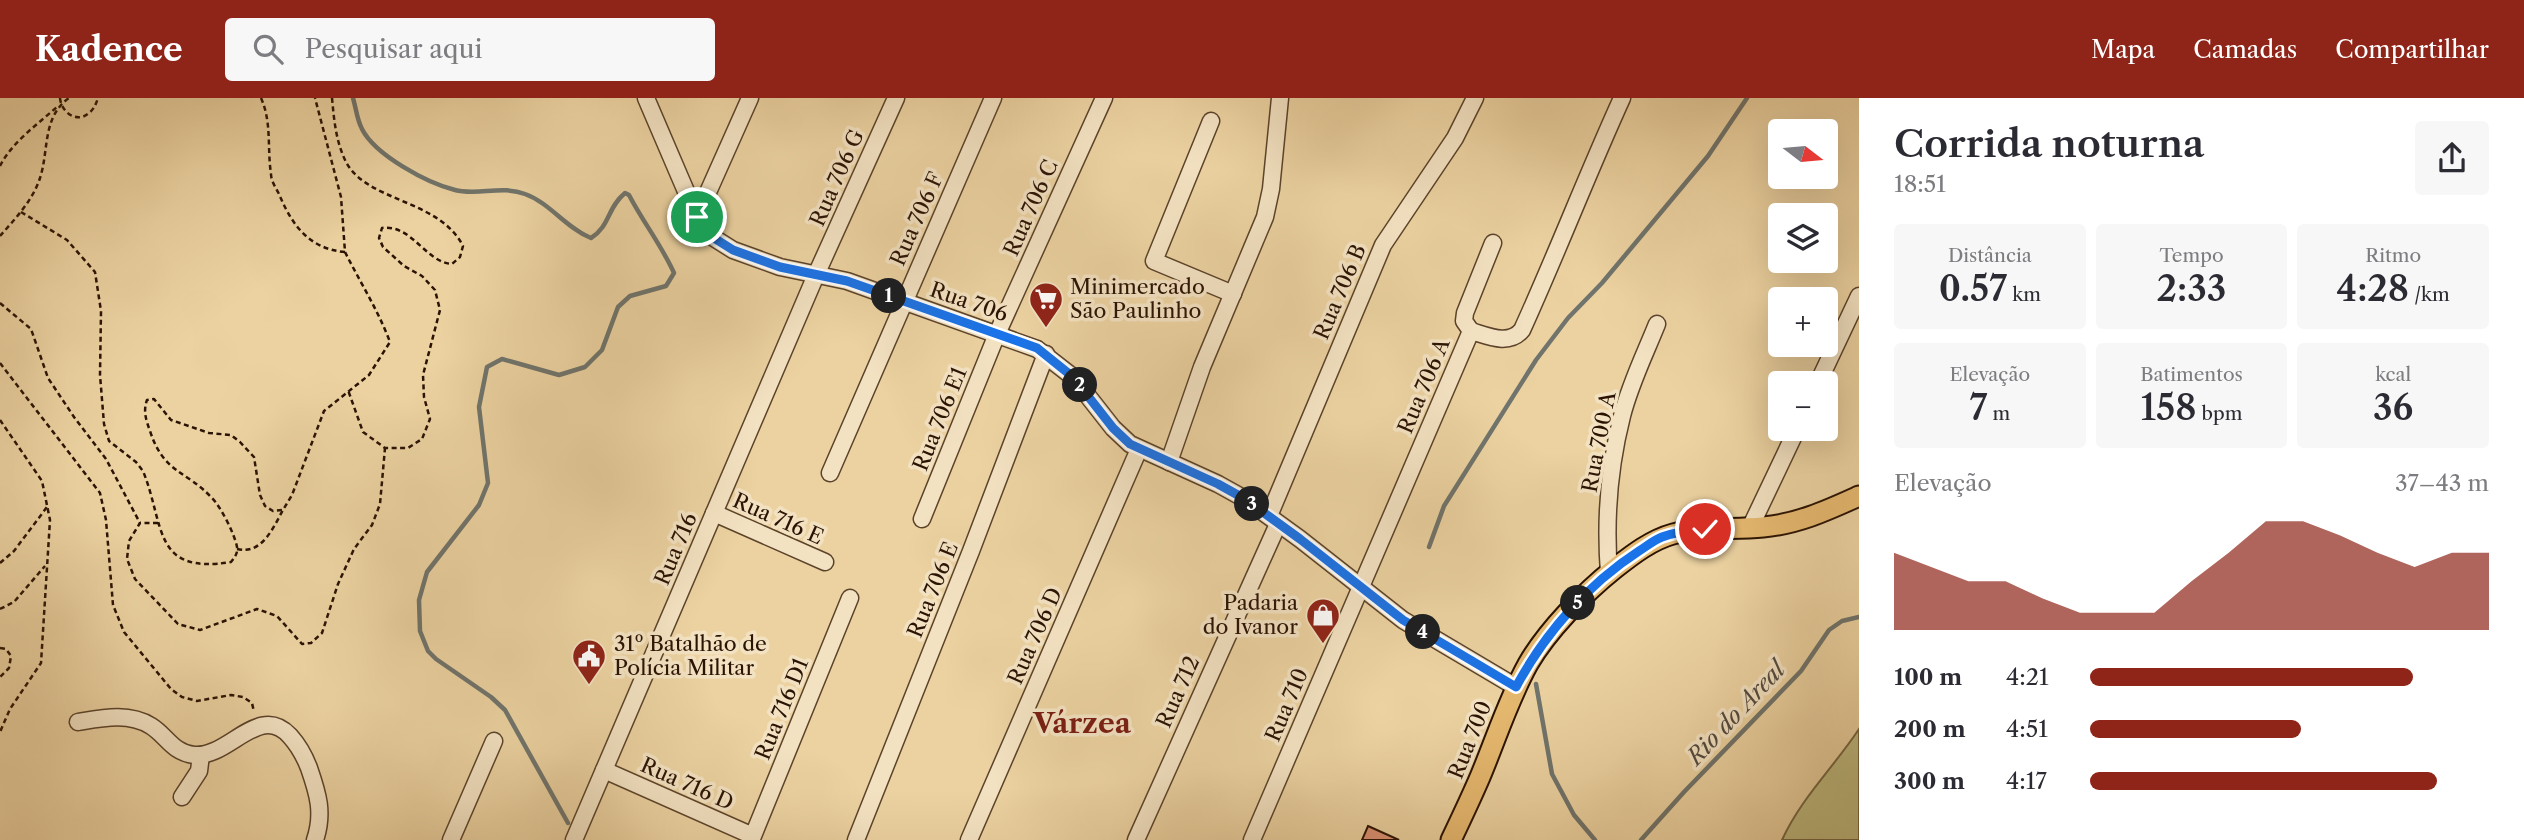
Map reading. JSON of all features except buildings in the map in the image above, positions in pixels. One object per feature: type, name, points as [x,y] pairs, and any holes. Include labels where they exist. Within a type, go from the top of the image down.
[{"type":"main road","name":"Rua 700","points":[[1451,840],[1479,780],[1516,687],[1539,647],[1590,590],[1609,573],[1660,538],[1705,529],[1777,525],[1811,516],[1859,496]]},
{"type":"street","name":"Rua 706","points":[[646,98],[697,217],[714,238],[733,250],[780,267],[847,281],[1037,348],[1073,377],[1121,436],[1139,449],[1232,492],[1274,520],[1403,620],[1516,687]]},
{"type":"street","points":[[697,217],[750,98]]},
{"type":"street","name":"Rua 706 G","points":[[816,275],[896,98]]},
{"type":"street","name":"Rua 706 F","points":[[830,473],[993,98]]},
{"type":"street","name":"Rua 706 C","points":[[998,334],[1104,98]]},
{"type":"street","points":[[1169,462],[1202,367],[1269,203],[1280,98]]},
{"type":"street","name":"Rua 706 B","points":[[1274,520],[1383,245],[1455,138],[1475,98]]},
{"type":"street","name":"Rua 706 A","points":[[1361,587],[1471,331],[1512,339],[1522,330],[1561,245],[1595,156],[1622,98]]},
{"type":"street","points":[[1211,121],[1154,261],[1233,294]]},
{"type":"street","points":[[1471,331],[1464,321],[1465,313],[1493,243]]},
{"type":"street","name":"Rua 716","points":[[574,840],[816,275]]},
{"type":"street","points":[[1824,371],[1859,296]]},
{"type":"street","name":"Rua 700 A","points":[[1609,573],[1606,537],[1617,439],[1630,390],[1657,324]]},
{"type":"street","name":"Rua 706 E1","points":[[922,519],[998,334]]},
{"type":"street","name":"Rua 706 E","points":[[856,840],[1046,354]]},
{"type":"street","points":[[1751,528],[1791,441]]},
{"type":"street","name":"Rua 706 D","points":[[969,840],[1139,449]]},
{"type":"street","name":"Rua 716 E","points":[[714,513],[825,562]]},
{"type":"street","name":"Rua 712","points":[[1136,840],[1274,520]]},
{"type":"street","name":"Rua 710","points":[[1252,840],[1361,587]]},
{"type":"street","name":"Rua 716 D1","points":[[753,836],[850,598]]},
{"type":"street","points":[[78,722],[109,717],[134,719],[150,725],[178,750],[192,755],[201,755],[225,746],[258,726],[268,723],[280,727],[304,753],[321,806],[315,840]]},
{"type":"street","points":[[451,840],[494,741]]},
{"type":"street","points":[[183,797],[199,771],[201,755]]},
{"type":"street","name":"Rua 716 D","points":[[604,770],[753,836]]},
{"type":"path","points":[[0,236],[21,212],[40,178],[47,131],[60,104],[60,98]]},
{"type":"path","points":[[0,166],[26,134],[69,98]]},
{"type":"path","points":[[60,104],[68,114],[84,117],[92,111],[98,98]]},
{"type":"path","points":[[261,98],[267,112],[270,134],[271,176],[287,214],[297,228],[326,250],[345,252]]},
{"type":"path","points":[[237,549],[247,551],[256,548],[271,532],[292,495],[324,411],[369,375],[390,342],[380,316],[345,252],[341,197],[315,98]]},
{"type":"path","points":[[332,98],[335,130],[347,163],[363,181],[434,215],[456,233],[463,246],[460,257],[452,264],[443,263],[393,226],[383,228],[379,238],[383,247],[397,260],[422,276],[435,290],[440,310],[423,374],[424,397],[430,419],[422,439],[408,448],[386,448],[363,432],[348,390]]},
{"type":"path","points":[[21,212],[67,240],[95,272],[101,311],[100,375],[104,424],[109,441],[136,462],[143,471],[162,536],[171,552],[185,561],[209,566],[231,562],[237,549],[230,529],[213,499],[165,461],[156,448],[145,415],[147,400],[154,399],[171,420],[209,433],[231,435],[240,442],[254,457],[260,495],[265,506],[273,511],[283,510]]},
{"type":"path","points":[[0,303],[31,329],[48,378],[106,459],[140,523]]},
{"type":"path","points":[[0,363],[100,494],[106,520],[113,605],[124,632],[171,689],[182,697],[197,701],[231,695],[243,697],[252,703],[258,726]]},
{"type":"path","points":[[0,420],[42,481],[50,520],[41,663],[10,709],[0,732]]},
{"type":"path","points":[[140,523],[129,541],[127,559],[135,579],[177,624],[200,630],[257,609],[277,616],[302,643],[312,643],[322,632],[338,584],[354,549],[372,525],[380,504],[386,448]]},
{"type":"path","points":[[0,563],[14,551],[47,508]]},
{"type":"path","points":[[140,523],[158,523]]},
{"type":"path","points":[[0,610],[14,602],[47,565]]},
{"type":"path","points":[[0,648],[6,649],[11,656],[9,668],[0,677]]},
{"type":"shaded area","points":[[1859,729],[1859,840],[1782,840],[1808,796]]},
{"type":"waterway","points":[[353,98],[362,129],[378,149],[403,167],[443,186],[463,192],[507,190],[525,194],[591,238],[602,228],[619,199],[625,193],[629,195],[674,273],[666,286],[630,296],[618,307],[602,350],[585,367],[559,375],[502,359],[487,367],[479,407],[488,483],[479,505],[427,572],[419,600],[420,631],[428,651],[505,710],[568,823]]},
{"type":"waterway","points":[[1429,547],[1444,506],[1536,360],[1568,318],[1602,283],[1708,156],[1747,98]]},
{"type":"waterway","name":"Rio do Areal","points":[[1641,840],[1801,671],[1829,630],[1842,621],[1859,617]]},
{"type":"waterway","points":[[1536,684],[1552,774],[1574,815],[1595,840]]},
{"type":"place","name":"Minimercado São Paulinho","points":[[1046,329]]},
{"type":"place","name":"Padaria do Ivanor","points":[[1323,645]]},
{"type":"place","name":"31º Batalhão de Polícia Militar","points":[[589,686]]},
{"type":"district","name":"Várzea","points":[[1082,723]]},
{"type":"route","points":[[697,217],[714,238],[733,250],[780,267],[847,281],[1037,348],[1073,377],[1113,428],[1130,444],[1245,499],[1403,620],[1516,687],[1539,647],[1590,590],[1609,573],[1660,538],[1705,529]]}]
